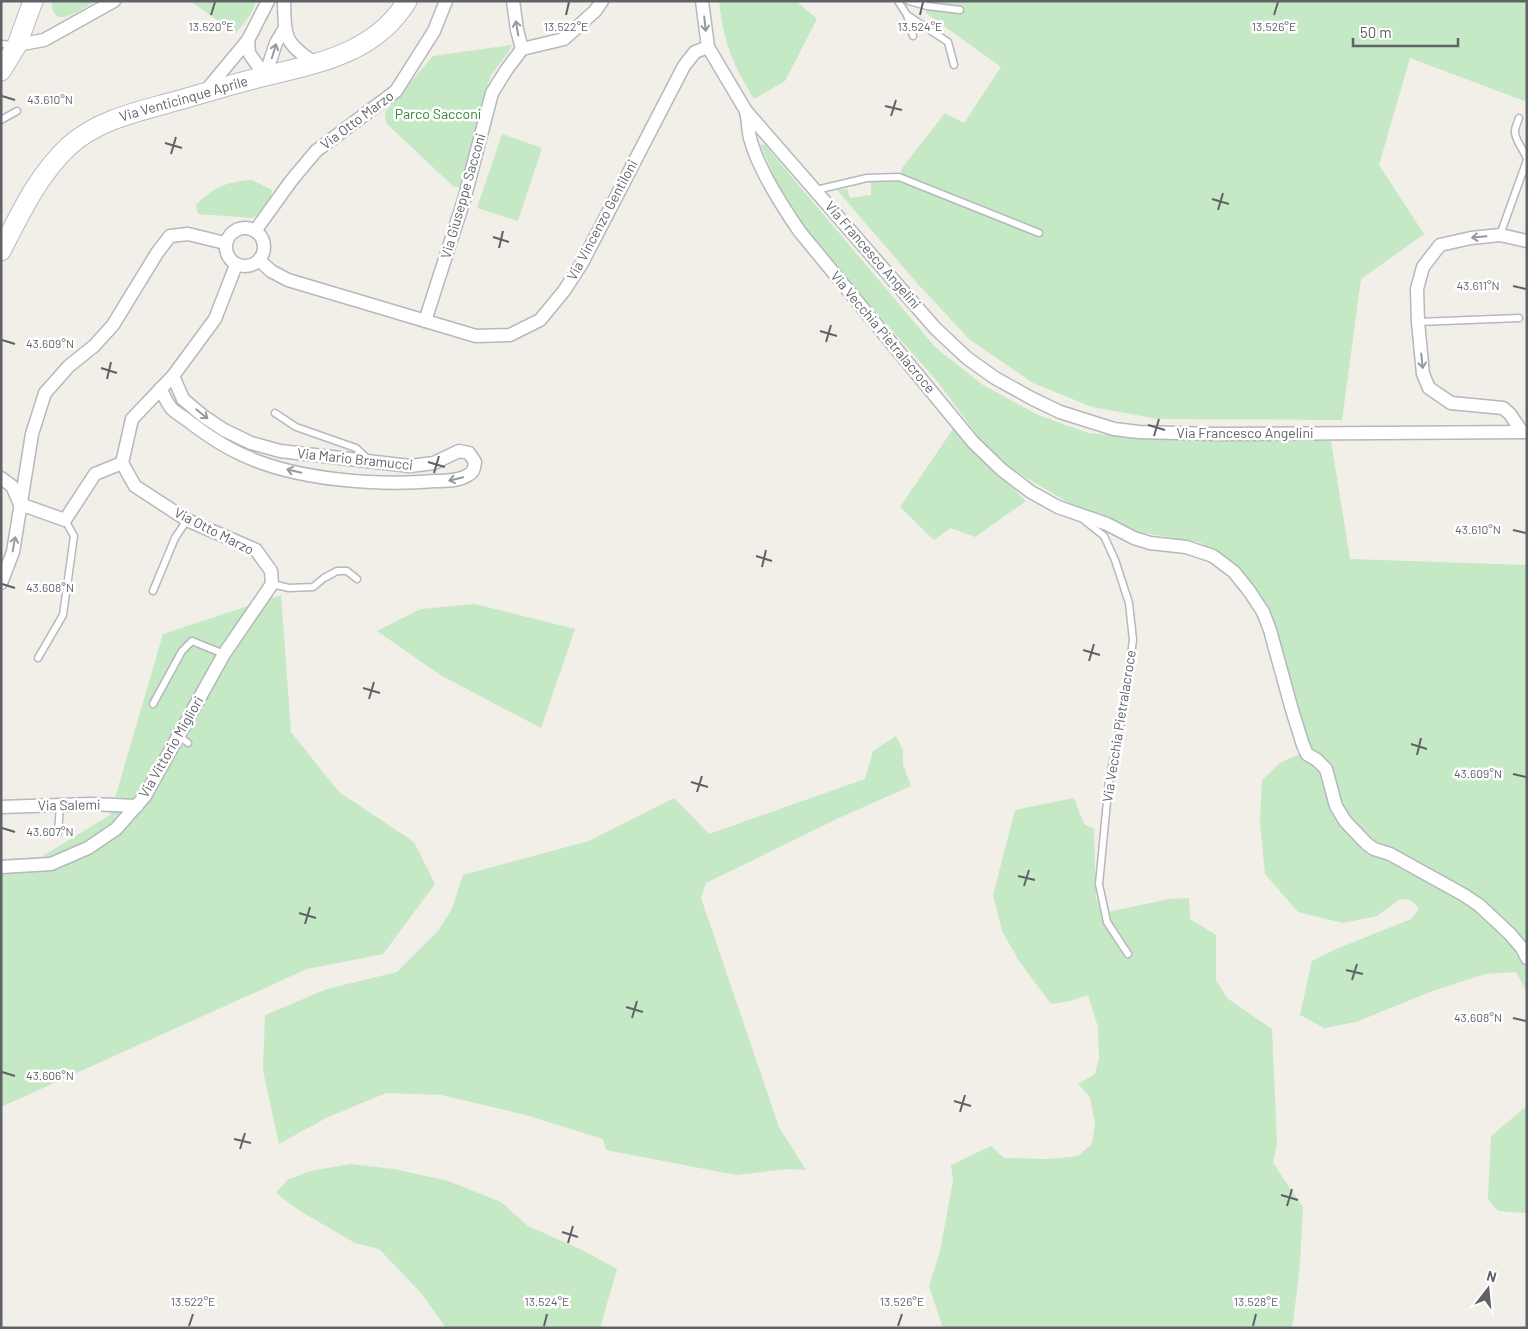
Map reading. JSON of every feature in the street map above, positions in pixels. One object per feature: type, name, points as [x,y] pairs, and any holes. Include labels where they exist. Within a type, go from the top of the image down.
[{"type":"street","points":[[1,71],[9,44],[34,1]]},
{"type":"street","points":[[9,44],[44,40],[114,1]]},
{"type":"street","points":[[204,94],[248,40],[268,1]]},
{"type":"street","points":[[284,1],[285,28],[288,41],[297,51],[316,64]]},
{"type":"street","name":"Via Venticinque Aprile","points":[[1,251],[30,195],[51,165],[70,145],[95,128],[114,119],[204,94],[246,80],[316,64],[353,50],[371,40],[388,26],[408,1]]},
{"type":"street","name":"Via Otto Marzo","points":[[255,231],[291,181],[316,151],[396,91],[434,31],[446,1]]},
{"type":"street","points":[[514,1],[516,30],[522,49],[564,39],[595,11],[602,1]]},
{"type":"street","name":"Via Francesco Angelini","points":[[702,1],[708,47],[746,110],[936,328],[967,358],[995,378],[1033,399],[1077,418],[1114,429],[1140,432],[1234,434],[1524,432]]},
{"type":"street","points":[[265,76],[276,43],[285,28]]},
{"type":"street","points":[[248,40],[250,53],[265,76]]},
{"type":"street","name":"Via Vincenzo Gentiloni","points":[[259,260],[271,271],[288,280],[476,336],[510,335],[540,320],[564,291],[582,263],[684,66],[695,52],[708,47]]},
{"type":"street","name":"Via Giuseppe Sacconi","points":[[425,320],[464,200],[492,93],[522,49]]},
{"type":"street","name":"Via Vecchia Pietralacroce","points":[[746,110],[750,138],[759,163],[784,209],[800,232],[973,442],[1002,470],[1031,492],[1058,507],[1107,524],[1134,538],[1150,543],[1186,547],[1213,556],[1234,572],[1263,612],[1270,630],[1303,745],[1307,754],[1326,768],[1336,806],[1345,821],[1366,844],[1374,849],[1390,854],[1479,905],[1510,934],[1522,948],[1527,958]]},
{"type":"street","points":[[244,228],[255,231],[260,236],[264,247],[263,253],[259,260],[247,266],[236,265],[227,256],[225,249],[231,234],[237,229],[244,228]]},
{"type":"street","points":[[1,583],[13,552],[32,434],[45,393],[69,366],[94,346],[113,325],[157,253],[170,236],[188,234],[226,243]]},
{"type":"street","points":[[1524,432],[1503,408],[1451,403],[1429,388],[1423,374],[1417,290],[1423,267],[1440,244],[1471,238],[1500,236],[1527,241]]},
{"type":"street","points":[[1,478],[12,486],[20,504],[65,520],[95,474],[122,463],[132,419],[172,376],[215,319],[236,265]]},
{"type":"street","name":"Via Mario Bramucci","points":[[160,389],[172,408],[217,442],[246,457],[272,466],[340,479],[413,483],[460,478],[469,475],[474,470],[475,462],[469,453],[459,452],[434,463],[410,466],[280,451],[251,443],[224,430],[203,416],[184,399],[172,376]]},
{"type":"street","name":"Via Otto Marzo","points":[[122,463],[135,486],[187,520],[256,550],[271,571],[272,584]]},
{"type":"street","name":"Via Vittorio Migliori","points":[[1,867],[51,864],[88,848],[116,829],[145,796],[183,739],[224,654],[272,584]]},
{"type":"street","name":"Via Salemi","points":[[1,806],[137,806]]},
{"type":"lane","points":[[898,1],[907,15],[913,36]]},
{"type":"lane","points":[[909,1],[927,6],[960,10]]},
{"type":"lane","points":[[907,15],[948,42],[954,65]]},
{"type":"lane","points":[[1,120],[17,111]]},
{"type":"lane","points":[[1500,236],[1527,160],[1514,132],[1519,118]]},
{"type":"lane","name":"Via Francesco Angelini","points":[[816,190],[867,178],[899,177],[1039,233]]},
{"type":"lane","points":[[1418,322],[1519,318]]},
{"type":"lane","points":[[275,413],[296,427],[356,448],[372,463]]},
{"type":"lane","name":"Via Vecchia Pietralacroce","points":[[1071,512],[1093,526],[1104,536],[1115,560],[1129,603],[1133,640],[1123,713],[1109,781],[1099,884],[1107,922],[1128,954]]},
{"type":"lane","points":[[38,658],[63,615],[74,536],[65,520]]},
{"type":"lane","points":[[153,591],[175,538],[187,520]]},
{"type":"lane","points":[[272,584],[290,588],[313,587],[324,578],[337,572],[347,571],[357,579]]},
{"type":"lane","points":[[153,704],[182,651],[192,641],[224,654]]},
{"type":"lane","points":[[58,833],[60,805]]},
{"type":"green space","points":[[52,1],[95,1],[75,13],[62,17],[56,16],[53,11]]},
{"type":"green space","points":[[190,1],[256,1],[251,14],[236,33]]},
{"type":"green space","points":[[719,1],[796,1],[817,19],[785,81],[754,99],[730,52],[723,27]]},
{"type":"green space","points":[[928,1],[1527,1],[1527,102],[1410,58],[1379,165],[1424,234],[1361,279],[1342,420],[1158,419],[1092,407],[1033,383],[969,339],[917,283],[837,190],[847,189],[850,198],[871,195],[871,182],[900,181],[902,168],[945,113],[964,123],[1001,67],[926,13]]},
{"type":"green space","name":"Parco Sacconi","points":[[512,45],[491,75],[461,187],[454,187],[386,123],[385,112],[433,56]]},
{"type":"green space","points":[[502,134],[542,148],[518,221],[477,208]]},
{"type":"green space","points":[[760,144],[765,145],[936,348],[983,385],[1038,415],[1088,433],[1137,438],[1331,441],[1350,559],[1527,565],[1527,992],[1516,972],[1485,974],[1430,992],[1356,1022],[1324,1028],[1300,1015],[1312,961],[1336,949],[1411,919],[1417,912],[1418,907],[1410,900],[1400,899],[1377,916],[1343,923],[1298,912],[1265,874],[1260,824],[1262,780],[1280,763],[1308,750],[1251,587],[1201,543],[1140,532],[1082,511],[1015,471],[986,447],[937,381],[871,307],[785,201]]},
{"type":"green space","points":[[252,180],[272,190],[269,209],[252,218],[198,214],[196,205],[208,194],[228,184]]},
{"type":"green space","points":[[953,429],[1026,501],[975,537],[951,528],[934,540],[900,507]]},
{"type":"green space","points":[[281,595],[291,732],[339,792],[414,842],[435,884],[383,954],[307,969],[1,1107],[1,859],[41,857],[110,815],[163,634]]},
{"type":"green space","points":[[475,604],[575,629],[541,728],[442,676],[377,631],[421,609]]},
{"type":"green space","points":[[896,736],[903,750],[903,765],[911,786],[841,817],[706,883],[701,898],[779,1127],[806,1170],[788,1169],[736,1175],[606,1150],[603,1139],[526,1115],[441,1095],[386,1093],[326,1118],[279,1144],[263,1071],[265,1015],[327,989],[397,972],[438,931],[452,909],[463,875],[589,841],[674,798],[709,834],[865,779],[873,751]]},
{"type":"green space","points":[[1074,798],[1084,824],[1094,829],[1096,897],[1102,917],[1108,912],[1169,899],[1189,898],[1190,919],[1216,935],[1216,980],[1227,998],[1272,1029],[1277,1144],[1273,1163],[1303,1207],[1300,1263],[1293,1323],[1290,1328],[943,1328],[929,1286],[940,1251],[953,1181],[951,1165],[991,1146],[1004,1158],[1048,1159],[1078,1156],[1092,1144],[1095,1123],[1090,1097],[1078,1084],[1095,1074],[1099,1059],[1098,1027],[1088,995],[1070,1001],[1051,1004],[1019,961],[1002,931],[993,895],[1015,810]]},
{"type":"green space","points":[[1527,1106],[1527,1213],[1498,1211],[1488,1199],[1491,1136]]},
{"type":"green space","points":[[350,1164],[394,1169],[448,1181],[501,1202],[528,1226],[582,1250],[617,1269],[600,1328],[446,1328],[422,1294],[379,1249],[355,1243],[300,1211],[276,1193],[287,1180],[311,1171]]}]
